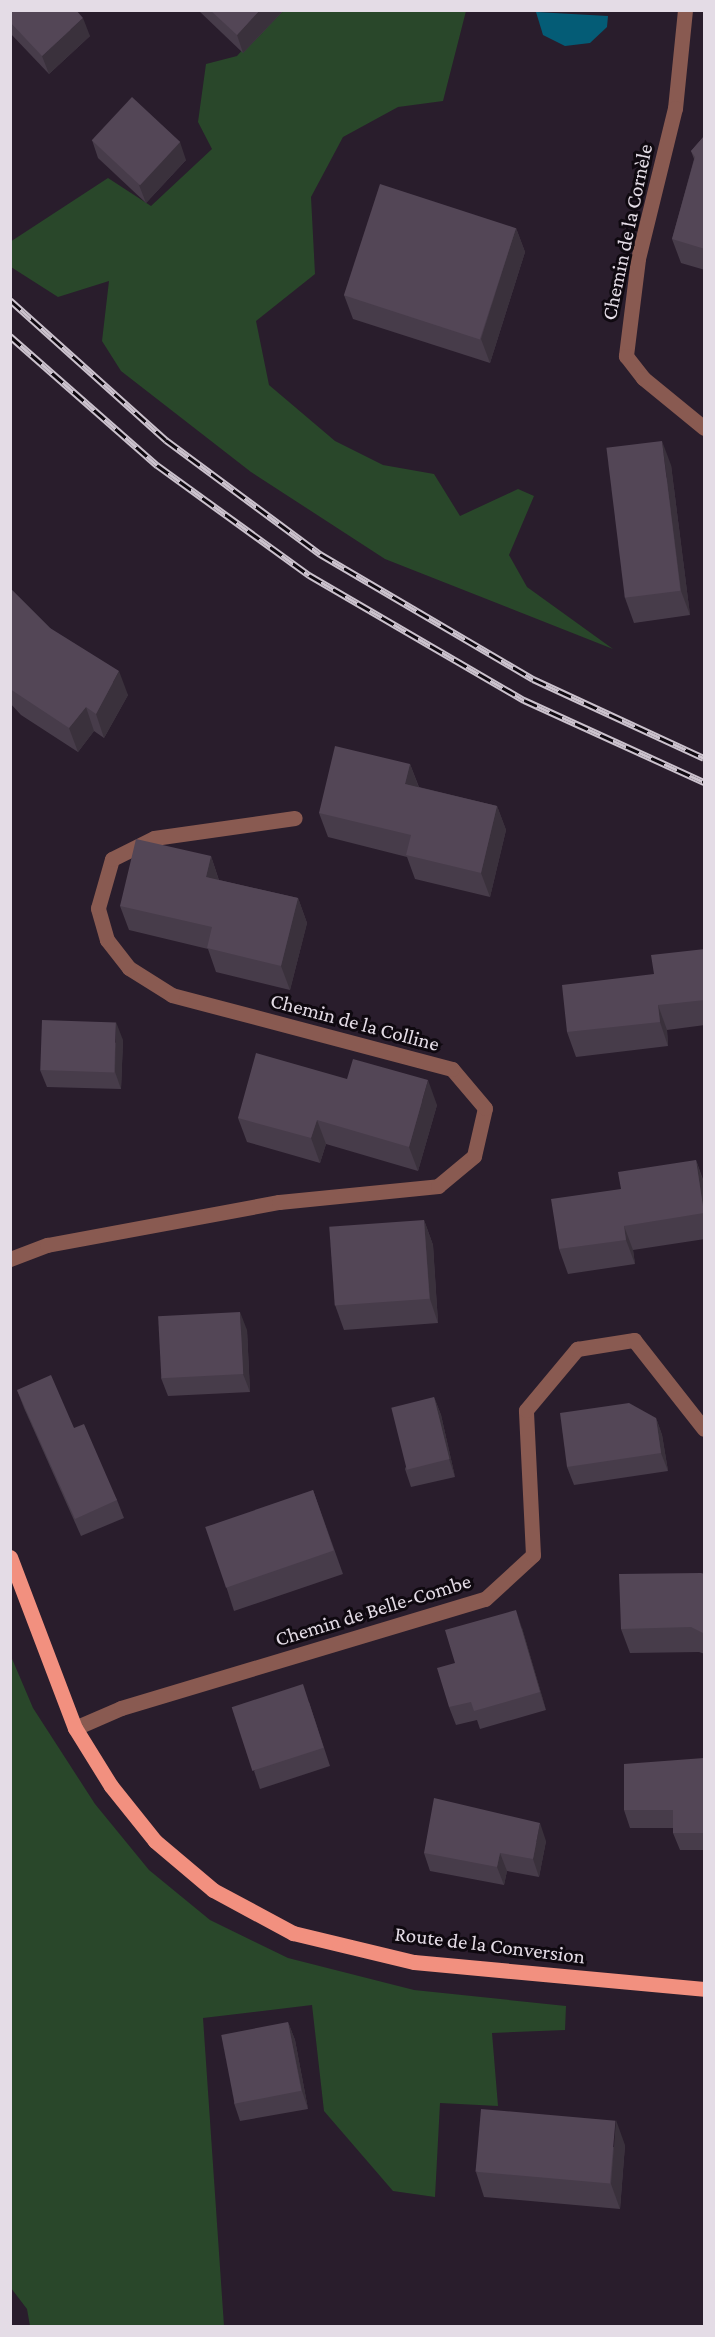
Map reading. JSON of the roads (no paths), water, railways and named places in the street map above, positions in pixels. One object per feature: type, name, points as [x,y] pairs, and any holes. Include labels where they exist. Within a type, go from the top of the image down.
[{"type":"main road","name":"Route de la Conversion","points":[[10,1557],[75,1728],[111,1786],[155,1841],[213,1890],[293,1933],[414,1962],[705,1989]]},
{"type":"street","name":"Chemin de la Cornèle","points":[[685,10],[675,108],[639,259],[626,356],[644,378],[705,428]]},
{"type":"street","name":"Chemin de la Colline","points":[[10,1259],[47,1245],[279,1202],[438,1186],[474,1156],[485,1108],[452,1069],[172,995],[129,968],[107,940],[98,908],[112,859],[153,838],[295,818]]},
{"type":"street","name":"Chemin de Belle-Combe","points":[[75,1728],[121,1708],[485,1599],[533,1555],[526,1410],[577,1349],[634,1340],[705,1429]]},
{"type":"water","points":[[536,12],[608,16],[607,27],[590,43],[565,46],[543,35]]},
{"type":"railway","points":[[10,300],[166,440],[320,554],[533,679],[704,758]]},
{"type":"railway","points":[[10,336],[157,465],[309,575],[524,700],[704,782]]}]
